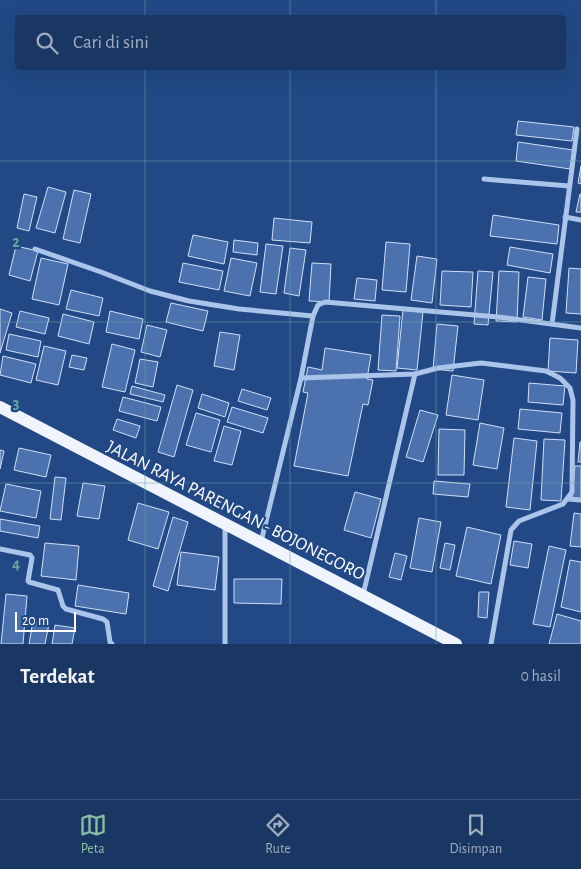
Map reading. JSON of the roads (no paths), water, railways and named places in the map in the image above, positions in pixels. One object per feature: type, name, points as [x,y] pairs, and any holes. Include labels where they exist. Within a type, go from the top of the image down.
[{"type":"main road","name":"JALAN RAYA PARENGAN - BOJONEGORO","points":[[0,407],[456,644]]},
{"type":"street","points":[[552,324],[577,129]]},
{"type":"street","points":[[484,179],[570,186]]},
{"type":"street","points":[[565,217],[581,220]]},
{"type":"street","points":[[35,249],[150,291],[189,301],[239,309],[313,316]]},
{"type":"street","points":[[261,542],[301,378],[313,316],[318,305],[325,302],[498,318],[581,328]]},
{"type":"street","points":[[301,378],[415,374],[438,368],[481,363],[546,371],[560,378],[570,388],[573,400],[572,492],[564,504],[519,521],[512,530],[491,644]]},
{"type":"street","points":[[363,595],[415,374]]},
{"type":"street","points":[[568,499],[581,500]]},
{"type":"street","points":[[225,524],[225,644]]},
{"type":"street","points":[[0,549],[30,555],[32,558],[28,581],[58,590],[63,606],[66,609],[103,619],[107,622],[109,625],[110,642],[112,644]]}]
